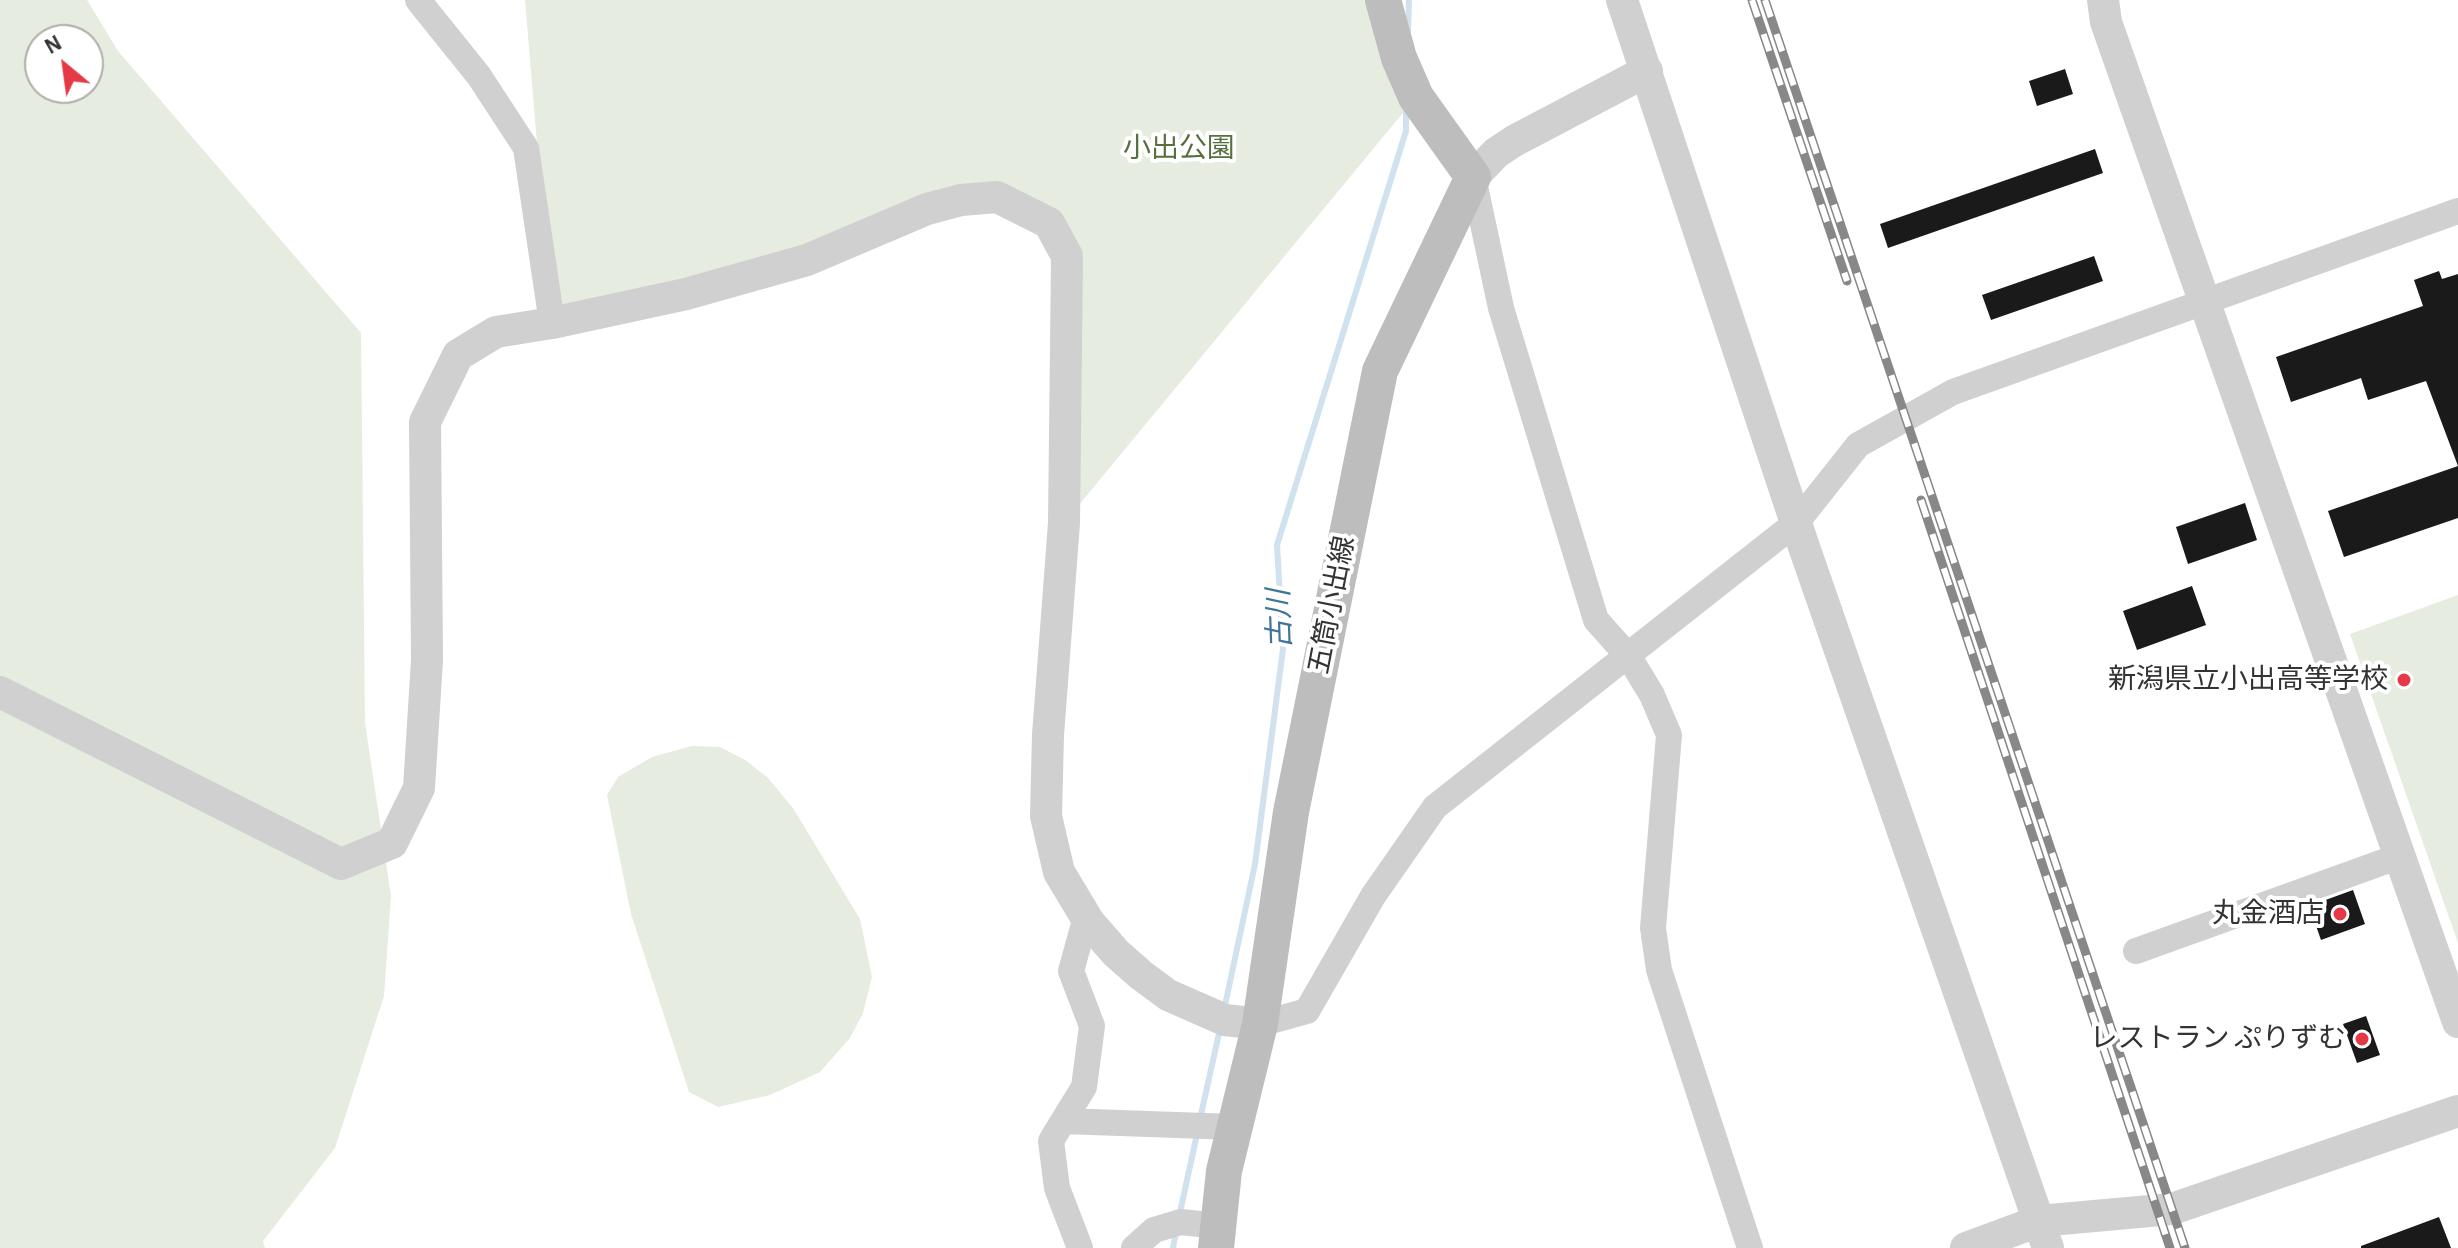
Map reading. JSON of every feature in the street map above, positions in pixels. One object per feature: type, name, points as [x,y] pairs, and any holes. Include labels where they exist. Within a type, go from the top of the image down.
[{"type":"main road","points":[[1383,0],[1399,58],[1416,97],[1473,177]]},
{"type":"main road","name":"五筒小出線","points":[[1217,1237],[1224,1171],[1260,1024],[1291,812],[1380,371],[1473,177]]},
{"type":"street","points":[[418,0],[479,76],[526,148],[552,323]]},
{"type":"street","points":[[1622,0],[1797,522],[2044,1235]]},
{"type":"street","points":[[2103,0],[2106,22],[2458,1022]]},
{"type":"street","points":[[1647,71],[1514,141],[1496,153],[1473,177],[1501,308],[1596,620],[1629,657],[1652,695],[1669,735],[1653,928],[1659,970],[1750,1248]]},
{"type":"street","points":[[0,692],[341,864],[392,843],[419,788],[427,660],[425,422],[458,355],[496,332],[686,294],[807,260],[927,209],[961,200],[997,197],[1049,223],[1067,256],[1064,523],[1048,735],[1046,816],[1059,872],[1086,917],[1116,953],[1168,995],[1225,1020],[1260,1024],[1307,1011],[1373,896],[1435,807],[1540,721],[1629,657],[1797,522],[1858,445],[1905,416],[1953,392],[2458,211]]},
{"type":"street","points":[[2136,951],[2400,856]]},
{"type":"street","points":[[1080,1248],[1057,1188],[1051,1141],[1084,1087],[1092,1026],[1071,971],[1086,917]]},
{"type":"street","points":[[1966,1248],[2172,1209],[2458,1111]]},
{"type":"street","points":[[1063,1121],[1234,1127]]},
{"type":"street","points":[[1134,1248],[1154,1230],[1181,1222],[1217,1237]]},
{"type":"green space","points":[[0,0],[87,0],[102,24],[24,24],[24,104],[104,104],[104,28],[118,51],[361,333],[365,723],[391,896],[384,996],[335,1148],[263,1241],[265,1248],[0,1248]]},
{"type":"green space","name":"小出公園","points":[[525,0],[1383,0],[1416,97],[1064,523],[1067,256],[997,197],[552,323]]},
{"type":"green space","points":[[2458,595],[2458,943],[2350,634]]},
{"type":"green space","points":[[692,746],[720,747],[745,760],[767,777],[793,808],[860,919],[872,977],[863,1013],[850,1038],[820,1072],[770,1095],[718,1107],[689,1092],[631,914],[607,795],[618,777],[652,757]]},
{"type":"building","points":[[2065,69],[2073,94],[2037,106],[2029,81]]},
{"type":"building","points":[[2095,149],[2103,173],[1888,248],[1880,224]]},
{"type":"building","points":[[2094,256],[2103,281],[1991,320],[1982,295]]},
{"type":"building","points":[[2439,271],[2442,279],[2458,274],[2458,466],[2426,381],[2368,400],[2361,378],[2291,402],[2276,357],[2423,306],[2414,280]]},
{"type":"building","points":[[2458,466],[2458,518],[2344,557],[2328,511]]},
{"type":"building","points":[[2245,503],[2257,540],[2188,564],[2176,527]]},
{"type":"building","points":[[2192,586],[2206,625],[2137,650],[2123,611]]},
{"type":"building","points":[[2353,890],[2365,924],[2321,940],[2309,906]]},
{"type":"building","name":"レストラン ぷりずむ","points":[[2366,1016],[2380,1055],[2357,1063],[2343,1024]]},
{"type":"building","points":[[2439,1217],[2451,1248],[2361,1248],[2361,1246]]},
{"type":"waterway","name":"古川","points":[[1408,31],[1409,0]]},
{"type":"waterway","name":"古川","points":[[1224,1010],[1255,864],[1283,649],[1277,545],[1406,131],[1406,106]]},
{"type":"waterway","name":"古川","points":[[1200,1119],[1220,1029]]},
{"type":"waterway","name":"古川","points":[[1179,1217],[1197,1134]]},
{"type":"waterway","name":"古川","points":[[1173,1248],[1176,1232]]},
{"type":"railway","points":[[1752,0],[1847,281]]},
{"type":"railway","points":[[1765,0],[2185,1248]]},
{"type":"railway","points":[[1921,500],[2170,1248]]},
{"type":"place","name":"新潟県立小出高等学校","points":[[2404,680]]},
{"type":"place","name":"丸金酒店","points":[[2340,914]]},
{"type":"place","name":"レストラン ぷりずむ","points":[[2362,1039]]}]
